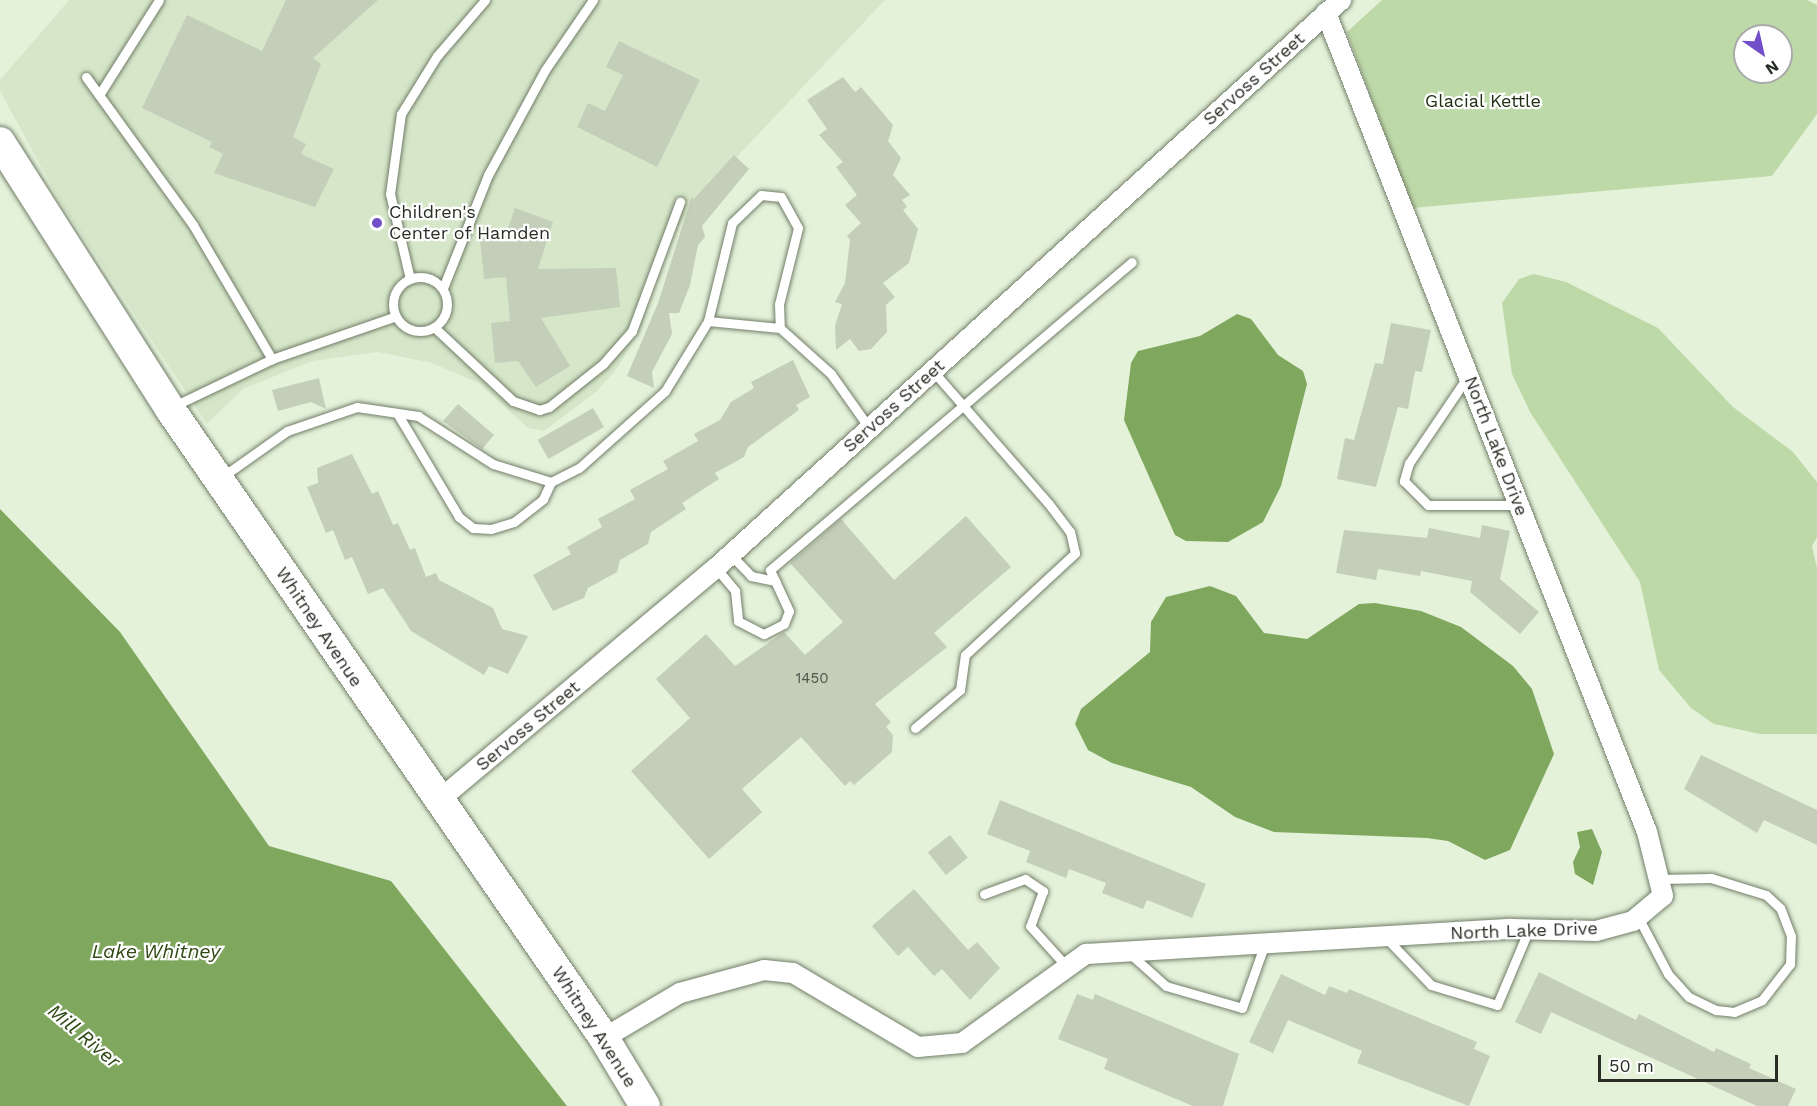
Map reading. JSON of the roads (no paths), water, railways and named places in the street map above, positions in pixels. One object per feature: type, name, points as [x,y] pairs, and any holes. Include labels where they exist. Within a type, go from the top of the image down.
[{"type":"main road","name":"Whitney Avenue","points":[[0,142],[170,409],[438,801],[604,1038],[645,1106]]},
{"type":"street","name":"Servoss Street","points":[[438,801],[724,562],[1341,0]]},
{"type":"street","name":"North Lake Drive","points":[[604,1038],[680,993],[764,970],[793,973],[918,1047],[963,1043],[1086,954],[1529,929],[1596,931],[1638,916],[1663,896],[1647,832],[1326,13]]},
{"type":"lane","points":[[99,95],[159,0]]},
{"type":"lane","points":[[410,279],[390,194],[401,114],[437,56],[485,0]]},
{"type":"lane","points":[[443,288],[428,278],[410,279],[393,299],[396,316],[417,332],[435,328],[447,314],[443,288],[488,176],[545,70],[593,0]]},
{"type":"lane","points":[[86,77],[193,225],[272,359]]},
{"type":"lane","points":[[397,413],[459,517],[472,528],[490,529],[514,522],[543,499],[551,482],[579,468],[665,391],[708,321],[732,223],[760,195],[781,197],[798,228],[779,304],[780,328]]},
{"type":"lane","points":[[435,328],[513,401],[538,410],[549,407],[603,364],[632,331],[680,202]]},
{"type":"lane","points":[[724,562],[735,591],[738,621],[764,634],[784,624],[789,611],[770,570],[818,525],[965,408],[1132,262]]},
{"type":"lane","points":[[170,409],[272,359],[396,316]]},
{"type":"lane","points":[[708,321],[780,328],[831,374],[870,429]]},
{"type":"lane","points":[[915,728],[960,690],[965,655],[1075,553],[1070,532],[933,371]]},
{"type":"lane","points":[[1468,375],[1409,462],[1404,481],[1428,505],[1519,505]]},
{"type":"lane","points":[[218,480],[287,431],[357,407],[418,416],[493,464],[551,482]]},
{"type":"lane","points":[[724,562],[751,576],[775,581]]},
{"type":"lane","points":[[1638,916],[1668,974],[1689,997],[1716,1010],[1734,1012],[1762,1000],[1790,964],[1791,936],[1780,908],[1766,894],[1711,878],[1659,879]]},
{"type":"lane","points":[[984,894],[1025,879],[1043,891],[1030,926],[1067,967]]},
{"type":"lane","points":[[1385,936],[1431,984],[1497,1005],[1529,929]]},
{"type":"lane","points":[[1127,951],[1166,986],[1242,1008],[1265,943]]},
{"type":"water","points":[[1237,314],[1251,319],[1278,355],[1303,371],[1307,384],[1281,486],[1263,522],[1228,542],[1186,541],[1175,535],[1124,420],[1131,363],[1138,351],[1200,336]]},
{"type":"water","name":"Lake Whitney","points":[[0,509],[120,632],[269,846],[391,881],[567,1106],[0,1106]]},
{"type":"water","points":[[1210,586],[1236,596],[1264,633],[1307,639],[1359,604],[1375,603],[1421,611],[1461,627],[1513,666],[1532,689],[1554,754],[1510,850],[1485,860],[1448,841],[1427,838],[1274,832],[1235,817],[1191,787],[1112,763],[1088,750],[1075,724],[1081,709],[1150,652],[1151,622],[1166,597]]},
{"type":"water","points":[[1592,829],[1602,852],[1593,885],[1575,874],[1573,862],[1580,847],[1577,832]]},
{"type":"place","name":"Children's Center of Hamden","points":[[377,223]]},
{"type":"park label","name":"Glacial Kettle","points":[[1483,101]]},
{"type":"water label","name":"Mill River","points":[[84,1036]]}]
